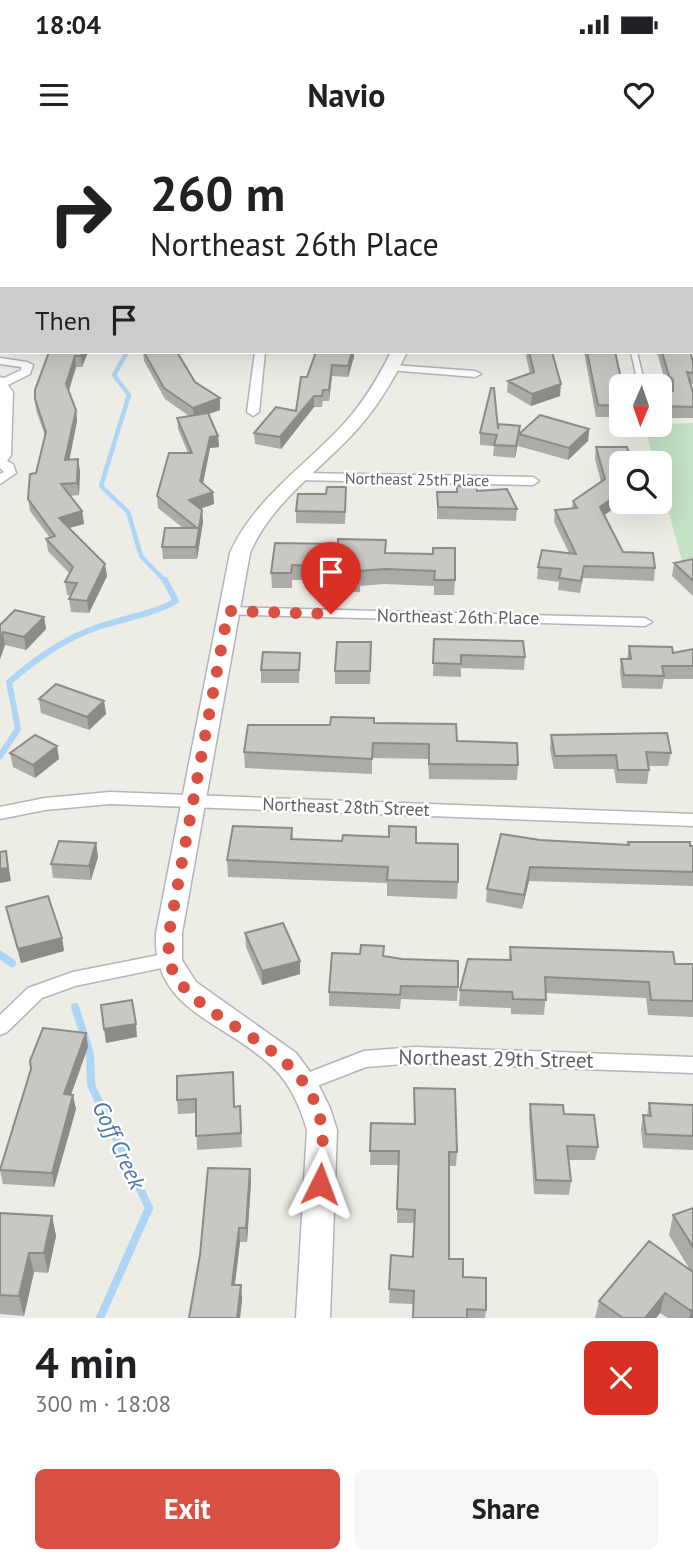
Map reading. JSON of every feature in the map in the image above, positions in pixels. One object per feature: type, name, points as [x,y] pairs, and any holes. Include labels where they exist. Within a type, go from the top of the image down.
[{"type":"street","points":[[253,412],[260,354]]},
{"type":"street","points":[[313,1318],[322,1130],[316,1105],[304,1083],[277,1052],[190,993],[169,960],[169,933],[242,547],[257,523],[369,408],[396,360],[475,374]]},
{"type":"street","points":[[0,361],[27,365],[26,372],[2,381],[7,392],[5,455],[0,462],[9,467],[10,473],[0,480]]},
{"type":"street","name":"Northeast 25th Place","points":[[301,477],[533,481]]},
{"type":"street","name":"Northeast 26th Place","points":[[228,611],[645,622]]},
{"type":"street","name":"Northeast 28th Street","points":[[0,813],[45,804],[110,798],[693,820]]},
{"type":"street","points":[[0,1027],[35,993],[73,979],[169,960]]},
{"type":"street","name":"Northeast 29th Street","points":[[304,1083],[364,1059],[416,1055],[693,1065]]},
{"type":"lane","points":[[462,140],[490,140]]},
{"type":"lane","points":[[634,354],[639,374]]},
{"type":"green space","points":[[693,423],[693,569],[684,568],[669,514],[672,514],[672,451],[651,451],[648,438],[672,438],[672,424]]},
{"type":"building","points":[[48,354],[82,354],[75,356],[66,384],[76,410],[65,460],[78,459],[77,483],[61,484],[82,511],[59,518],[105,564],[87,601],[69,599],[77,583],[65,582],[73,567],[46,539],[55,536],[28,499],[30,474],[36,473],[46,432],[35,399],[35,390]]},
{"type":"building","points":[[145,354],[178,354],[195,382],[220,398],[193,408],[164,388]]},
{"type":"building","points":[[315,354],[351,354],[348,366],[332,365],[329,390],[323,390],[322,396],[314,396],[280,437],[254,433],[276,407],[296,411],[301,377],[307,377]]},
{"type":"building","points":[[530,354],[553,354],[561,384],[532,394],[508,381],[534,372]]},
{"type":"building","points":[[587,354],[615,354],[620,374],[609,374],[609,405],[598,405]]},
{"type":"building","points":[[663,354],[691,354],[693,373],[687,372],[693,393],[693,407],[672,406],[673,380]]},
{"type":"building","points":[[491,388],[494,388],[498,429],[499,424],[520,426],[516,446],[494,445],[497,435],[480,433]]},
{"type":"building","points":[[208,413],[218,436],[210,437],[200,481],[213,492],[189,500],[202,510],[196,547],[162,547],[165,528],[197,528],[157,496],[169,453],[192,453],[177,418]]},
{"type":"building","points":[[540,415],[589,429],[569,448],[519,434]]},
{"type":"building","points":[[596,447],[627,447],[628,451],[609,451],[609,501],[600,507],[623,552],[653,553],[655,568],[584,566],[581,581],[559,578],[561,569],[538,567],[542,550],[576,554],[555,510],[577,508],[573,501],[605,479]]},
{"type":"building","points":[[457,486],[477,487],[477,491],[507,489],[517,509],[438,507],[437,492],[457,492]]},
{"type":"building","points":[[327,487],[346,487],[345,512],[296,511],[298,494],[326,494]]},
{"type":"building","points":[[338,539],[386,540],[385,553],[433,554],[433,548],[455,548],[455,580],[434,580],[435,571],[385,569],[360,571],[360,578],[335,577],[336,566],[292,565],[291,573],[271,573],[275,543],[338,544]]},
{"type":"building","points":[[693,559],[693,581],[674,563]]},
{"type":"building","points":[[15,610],[44,617],[24,637],[3,632],[0,640],[0,625]]},
{"type":"building","points":[[434,639],[523,641],[525,657],[461,655],[461,664],[433,663]]},
{"type":"building","points":[[337,642],[371,642],[370,671],[335,671]]},
{"type":"building","points":[[629,646],[672,647],[673,653],[693,649],[693,666],[662,666],[664,676],[624,675],[621,659],[631,659]]},
{"type":"building","points":[[263,652],[300,653],[299,670],[261,670]]},
{"type":"building","points":[[56,684],[104,701],[87,717],[39,699]]},
{"type":"building","points":[[331,717],[374,718],[374,723],[456,724],[457,741],[517,743],[518,765],[429,764],[429,744],[373,743],[372,759],[244,752],[248,725],[330,725]]},
{"type":"building","points":[[667,733],[671,753],[646,752],[649,770],[618,770],[616,755],[555,756],[551,735]]},
{"type":"building","points":[[35,735],[57,746],[33,765],[10,753]]},
{"type":"building","points":[[233,826],[292,828],[291,839],[342,841],[343,835],[389,837],[389,826],[416,827],[416,843],[458,844],[458,882],[387,880],[388,867],[227,860]]},
{"type":"building","points":[[501,834],[540,840],[629,845],[628,842],[690,842],[690,846],[693,846],[693,872],[530,867],[524,895],[487,889]]},
{"type":"building","points":[[59,841],[96,843],[89,866],[51,864]]},
{"type":"building","points":[[6,851],[8,868],[0,869],[0,852]]},
{"type":"building","points":[[48,896],[62,938],[18,949],[6,907]]},
{"type":"building","points":[[283,923],[300,961],[262,971],[245,933]]},
{"type":"building","points":[[361,945],[384,946],[383,956],[458,961],[458,987],[401,986],[400,995],[329,992],[332,953],[360,954]]},
{"type":"building","points":[[510,947],[673,952],[675,964],[693,964],[693,1001],[651,1000],[649,982],[545,977],[546,1000],[513,999],[512,992],[460,990],[468,959],[511,960]]},
{"type":"building","points":[[132,1000],[136,1024],[104,1029],[101,1005]]},
{"type":"building","points":[[43,1028],[86,1033],[64,1094],[73,1095],[52,1173],[0,1170],[31,1069],[30,1061]]},
{"type":"building","points":[[233,1072],[234,1107],[240,1106],[241,1133],[196,1136],[196,1099],[177,1100],[177,1076]]},
{"type":"building","points":[[414,1088],[455,1089],[457,1152],[449,1152],[449,1259],[463,1259],[463,1277],[486,1278],[486,1310],[467,1309],[467,1318],[413,1318],[414,1291],[389,1289],[391,1255],[413,1257],[415,1210],[397,1209],[399,1151],[370,1151],[371,1123],[415,1124]]},
{"type":"building","points":[[649,1103],[693,1105],[693,1136],[646,1134],[643,1115],[651,1116]]},
{"type":"building","points":[[530,1104],[563,1105],[564,1114],[594,1115],[598,1147],[567,1146],[571,1181],[536,1180]]},
{"type":"building","points":[[208,1168],[250,1169],[246,1228],[239,1228],[232,1285],[241,1285],[237,1318],[189,1318],[200,1255]]},
{"type":"building","points":[[693,1208],[693,1247],[673,1215]]},
{"type":"building","points":[[0,1213],[52,1216],[44,1253],[29,1253],[19,1296],[0,1295]]},
{"type":"building","points":[[649,1241],[693,1272],[691,1311],[665,1293],[645,1318],[623,1318],[599,1301]]},
{"type":"waterway","name":"Goff Creek","points":[[126,354],[114,375],[129,395],[101,486],[128,512],[141,556],[166,582]]},
{"type":"waterway","name":"Goff Creek","points":[[0,756],[18,729],[9,682],[73,637],[157,610],[176,601],[165,580]]},
{"type":"waterway","name":"Goff Creek","points":[[0,955],[12,963]]},
{"type":"waterway","name":"Goff Creek","points":[[75,1007],[90,1054],[91,1085],[149,1208],[100,1318]]},
{"type":"route","points":[[320,1184],[322,1130],[316,1105],[304,1083],[277,1052],[190,993],[169,960],[169,933],[228,611],[331,614]]}]
